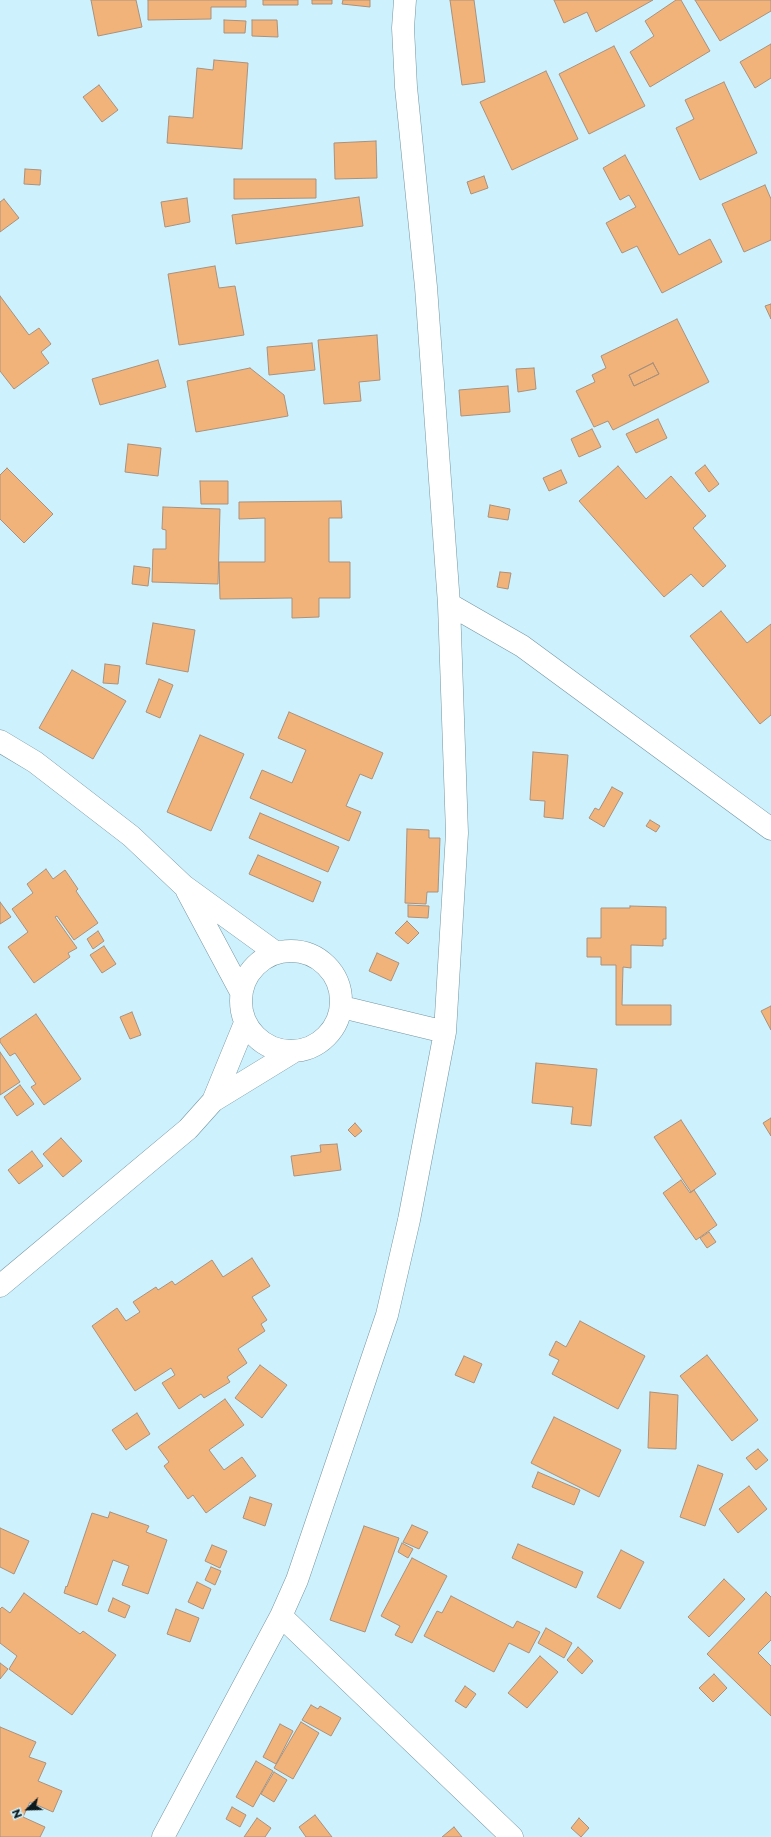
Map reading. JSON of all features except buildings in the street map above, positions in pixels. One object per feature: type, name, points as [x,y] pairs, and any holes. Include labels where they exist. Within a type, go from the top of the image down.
[{"type":"street","points":[[163,1837],[281,1616],[297,1580],[387,1316],[409,1220],[446,1032],[457,833],[449,604],[426,287],[406,87],[403,28],[405,0]]},
{"type":"street","points":[[449,604],[522,646],[771,829]]},
{"type":"street","points":[[0,741],[35,762],[131,836],[184,886],[275,952]]},
{"type":"street","points":[[184,886],[241,992]]},
{"type":"street","points":[[0,1286],[188,1129],[213,1101],[293,1052],[311,1048],[326,1038],[336,1024],[342,1007],[341,990],[335,974],[323,961],[308,953],[292,950],[275,952],[259,961],[247,975],[241,992],[241,1008],[245,1023],[257,1038],[274,1048],[293,1052]]},
{"type":"street","points":[[342,1007],[446,1032]]},
{"type":"street","points":[[213,1101],[245,1023]]},
{"type":"street","points":[[281,1616],[512,1837]]}]
